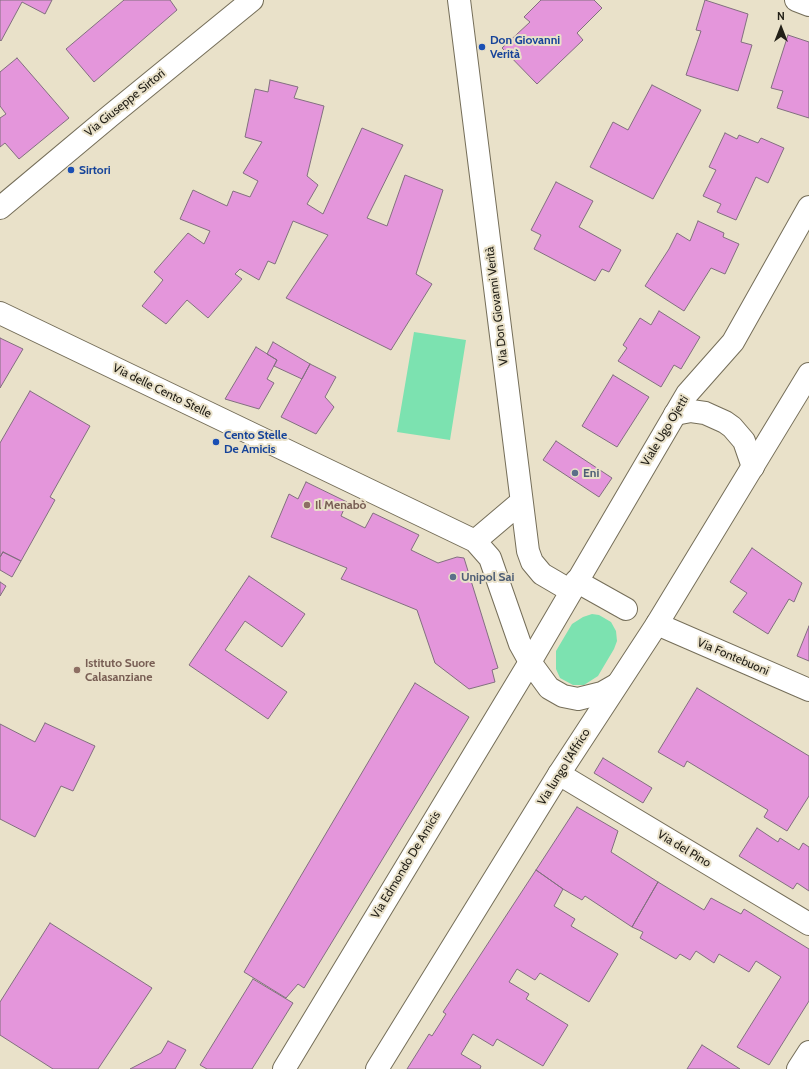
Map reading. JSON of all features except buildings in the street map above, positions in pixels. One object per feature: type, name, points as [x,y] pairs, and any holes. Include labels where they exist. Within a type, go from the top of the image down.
[{"type":"street","name":"Via Giuseppe Sirtori","points":[[0,208],[252,0]]},
{"type":"street","name":"Via Don Giovanni Verità","points":[[459,0],[528,551],[532,562],[542,574],[574,586],[626,609]]},
{"type":"street","points":[[796,0],[809,4]]},
{"type":"street","name":"Viale Ugo Ojetti","points":[[530,662],[687,394],[733,342],[809,207]]},
{"type":"street","name":"Via delle Cento Stelle","points":[[0,313],[475,541],[490,558],[520,644],[530,662]]},
{"type":"street","name":"Via lungo l'Affrico","points":[[377,1069],[559,774],[657,624],[809,374]]},
{"type":"street","points":[[675,414],[691,412],[704,413],[725,422],[732,427],[744,441],[753,467]]},
{"type":"street","points":[[475,541],[521,502]]},
{"type":"street","name":"Via Fontebuoni","points":[[657,624],[809,690]]},
{"type":"street","points":[[530,662],[549,688],[563,696],[578,699],[591,697],[616,685]]},
{"type":"street","name":"Via Edmondo De Amicis","points":[[286,1068],[530,662]]},
{"type":"street","name":"Via del Pino","points":[[559,774],[809,924]]},
{"type":"street","points":[[798,1069],[809,1052]]},
{"type":"green space","points":[[414,332],[466,340],[450,440],[397,432]]},
{"type":"green space","points":[[592,614],[599,615],[611,622],[616,631],[617,641],[598,676],[584,685],[573,685],[560,678],[556,669],[556,651],[572,624],[583,617]]},
{"type":"place","name":"Don Giovanni Verità","points":[[482,47]]},
{"type":"place","name":"Sirtori","points":[[71,170]]},
{"type":"place","name":"Cento Stelle De Amicis","points":[[216,442]]},
{"type":"place","name":"Eni","points":[[575,473]]},
{"type":"place","name":"Il Menabò","points":[[307,505]]},
{"type":"place","name":"Unipol Sai","points":[[453,577]]},
{"type":"place","name":"Istituto Suore Calasanziane","points":[[77,670]]}]
